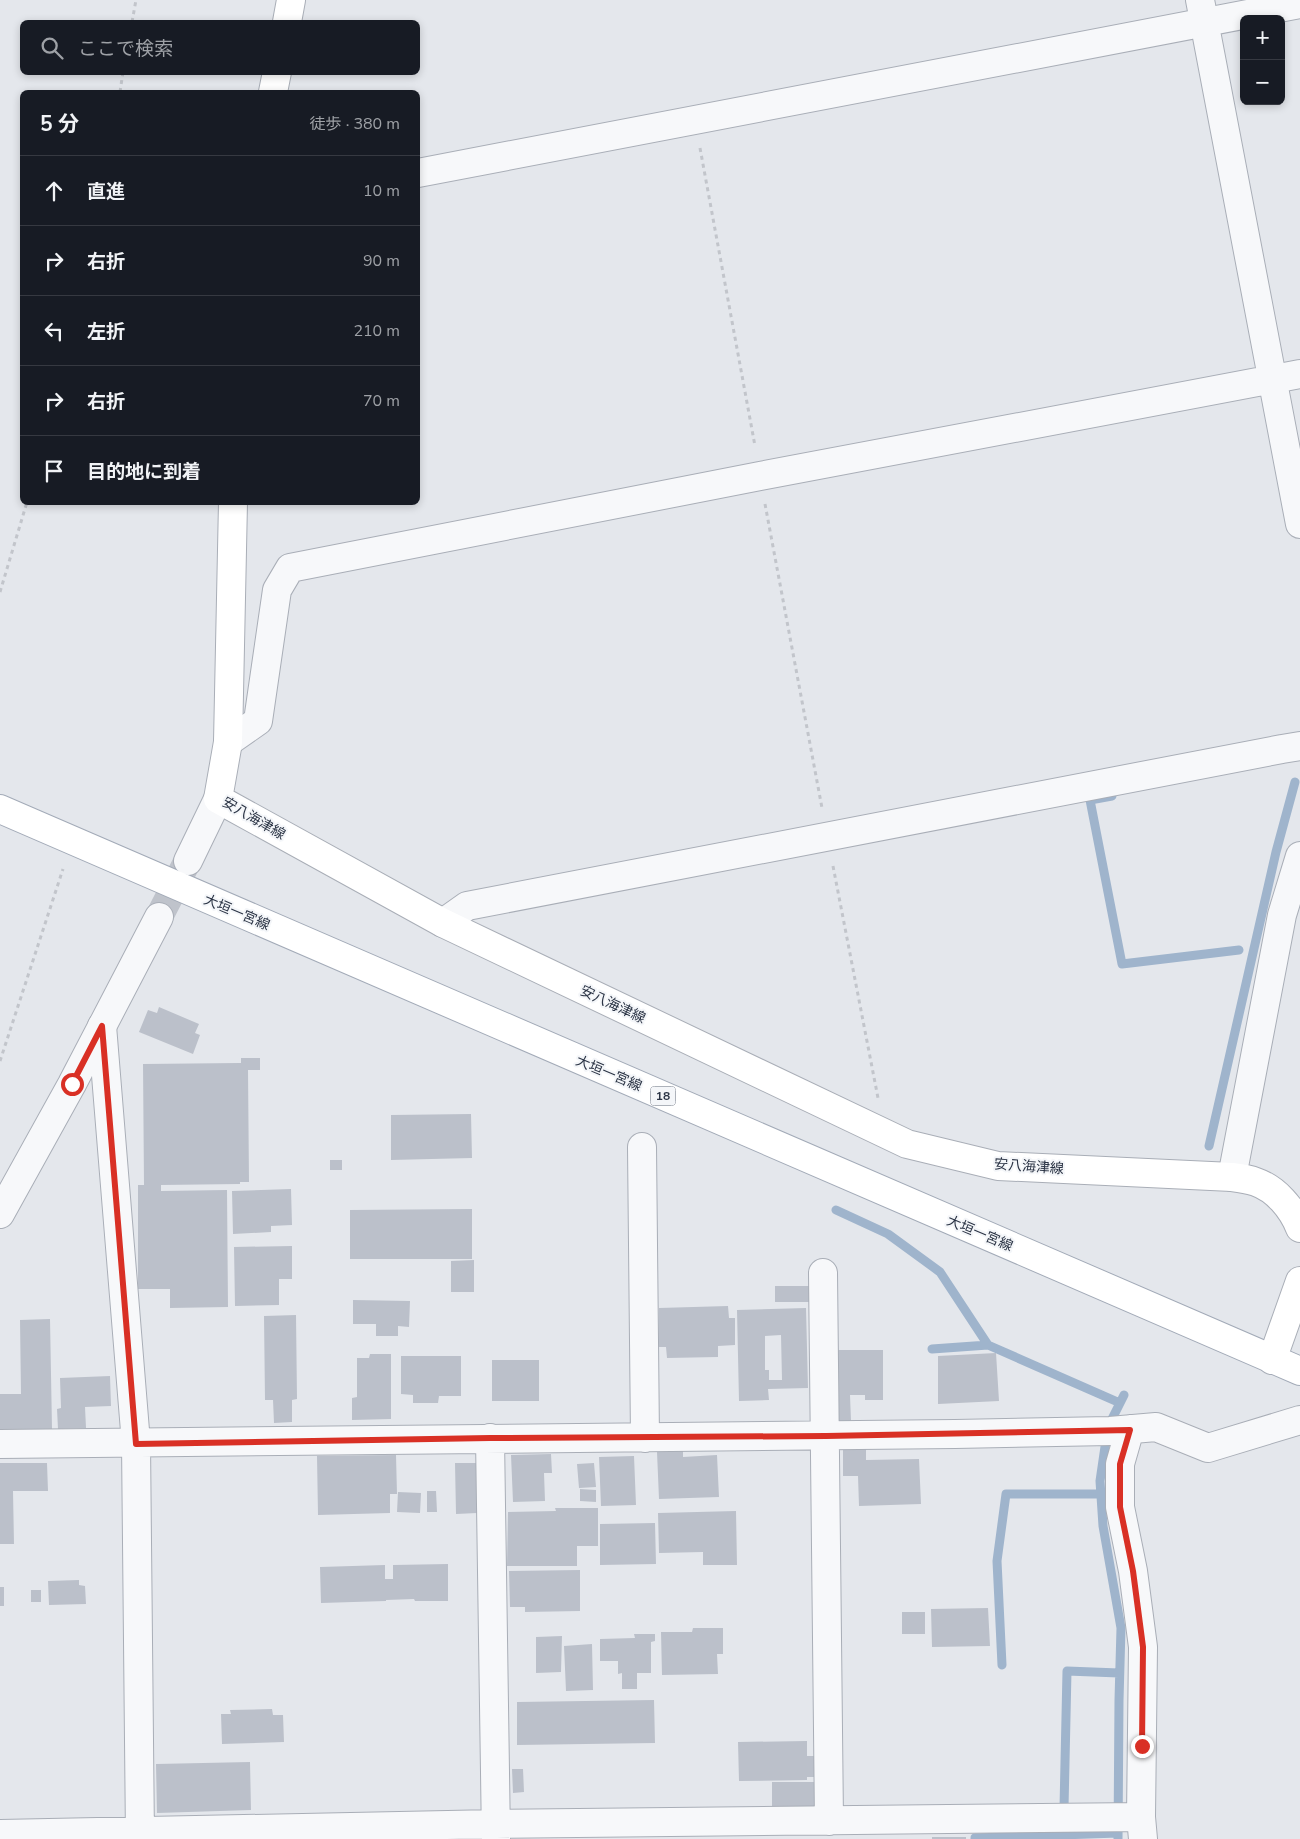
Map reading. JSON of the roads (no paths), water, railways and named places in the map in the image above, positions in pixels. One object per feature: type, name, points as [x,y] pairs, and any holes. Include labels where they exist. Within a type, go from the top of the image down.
[{"type":"main road","points":[[287,20],[291,0]]},
{"type":"main road","points":[[273,90],[276,75]]},
{"type":"main road","name":"安八海津線","points":[[233,505],[228,742],[218,799],[443,923],[907,1144],[998,1166],[1232,1177],[1257,1182],[1278,1196],[1294,1214],[1300,1228]]},
{"type":"main road","name":"大垣一宮線","points":[[0,809],[1300,1372]]},
{"type":"main road","points":[[1272,1360],[1300,1281]]},
{"type":"street","points":[[420,174],[695,120],[1202,11],[1300,4]]},
{"type":"street","points":[[1202,11],[1300,524]]},
{"type":"street","points":[[228,742],[258,721],[277,590],[290,568],[760,476],[1300,374]]},
{"type":"street","points":[[443,923],[467,906],[1300,746]]},
{"type":"street","points":[[188,861],[218,799]]},
{"type":"street","points":[[1232,1177],[1282,915],[1300,856]]},
{"type":"street","points":[[0,1214],[72,1084],[158,917]]},
{"type":"street","points":[[102,1026],[136,1444],[140,1835]]},
{"type":"street","points":[[642,1147],[645,1438]]},
{"type":"street","points":[[824,1273],[829,1821]]},
{"type":"street","points":[[0,1444],[826,1436],[1130,1430],[1156,1427],[1208,1448],[1300,1420]]},
{"type":"street","points":[[0,1834],[140,1835],[768,1830],[829,1821],[1142,1828],[1143,1647],[1133,1571],[1120,1507],[1120,1464],[1130,1430]]},
{"type":"street","points":[[490,1438],[496,1832]]},
{"type":"waterway","points":[[1209,1146],[1276,852],[1295,782]]},
{"type":"waterway","points":[[1112,796],[1090,800],[1122,964],[1239,950]]},
{"type":"waterway","points":[[836,1210],[888,1234],[940,1272],[988,1345],[1120,1403]]},
{"type":"waterway","points":[[932,1349],[988,1345]]},
{"type":"waterway","points":[[1112,1419],[1124,1395]]},
{"type":"waterway","points":[[1106,1440],[1100,1481],[1103,1526],[1121,1628],[1118,1839]]},
{"type":"waterway","points":[[1002,1665],[997,1561],[1006,1494],[1101,1494]]},
{"type":"waterway","points":[[1064,1808],[1067,1671],[1119,1673]]},
{"type":"waterway","points":[[975,1839],[1118,1833]]},
{"type":"tunnel","points":[[159,917],[186,864]]}]
